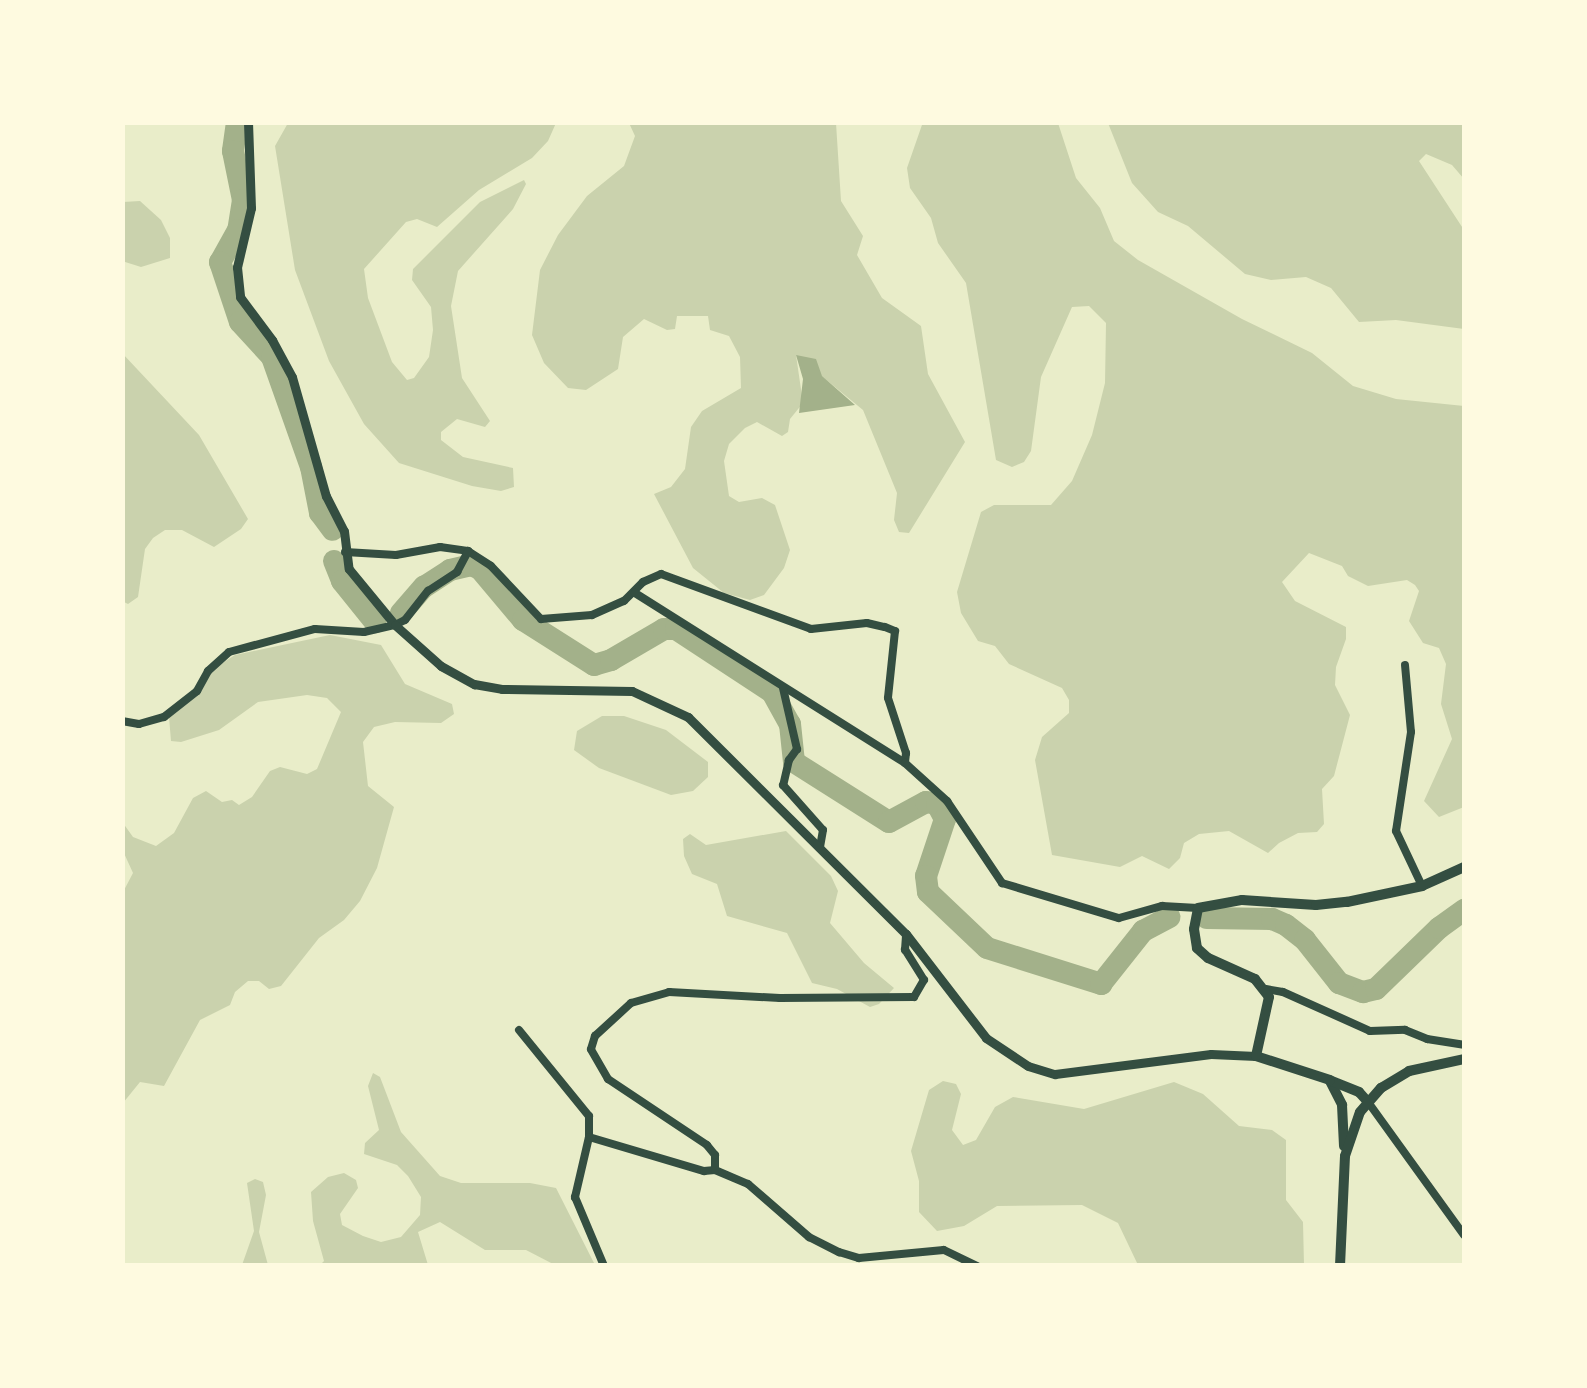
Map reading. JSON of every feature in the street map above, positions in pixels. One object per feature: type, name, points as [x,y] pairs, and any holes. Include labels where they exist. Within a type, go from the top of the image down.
[{"type":"main road","points":[[1368,1102],[1359,1092],[1330,1080],[1256,1056],[1269,1006],[1266,989],[1197,948],[1194,929],[1198,908],[1242,900],[1316,904],[1422,886],[1464,867]]},
{"type":"main road","points":[[1345,1156],[1368,1102],[1409,1071],[1464,1059]]},
{"type":"main road","points":[[1330,1080],[1342,1105],[1345,1156],[1340,1266]]},
{"type":"street","points":[[248,122],[251,208],[237,267],[240,298],[272,340],[292,377],[326,496],[344,531],[346,552],[358,584],[394,626],[441,666],[474,684],[502,689],[612,688],[666,703],[707,732],[906,934],[986,1038],[1028,1066],[1071,1073],[1210,1054],[1256,1056]]},
{"type":"street","points":[[346,552],[396,555],[440,547],[465,555],[491,566],[541,619],[579,619],[635,593],[650,577],[674,576],[694,590],[811,629],[867,623],[895,631],[887,685],[906,753],[905,763]]},
{"type":"street","points":[[122,721],[139,724],[164,717],[196,691],[208,671],[229,652],[315,629],[364,632],[394,626],[405,620],[428,591],[457,572],[465,555]]},
{"type":"street","points":[[635,593],[905,763],[954,810],[1002,883],[1119,918],[1162,906],[1198,908]]},
{"type":"street","points":[[1406,665],[1411,732],[1396,831],[1422,886]]},
{"type":"street","points":[[783,688],[794,729],[784,785],[822,830],[820,848]]},
{"type":"street","points":[[716,1170],[716,1154],[707,1145],[608,1079],[591,1049],[595,1036],[631,1004],[669,992],[780,998],[914,997],[924,980],[904,950],[906,934]]},
{"type":"street","points":[[1266,989],[1284,992],[1370,1031],[1405,1030],[1427,1039],[1464,1045]]},
{"type":"street","points":[[519,1030],[580,1101],[588,1116],[589,1137],[574,1197],[604,1266]]},
{"type":"street","points":[[1368,1102],[1464,1234]]},
{"type":"street","points":[[589,1137],[704,1171],[716,1170],[748,1184],[809,1237],[839,1252],[859,1258],[944,1250],[976,1266]]},
{"type":"shaded area","points":[[923,122],[1058,123],[1076,178],[1100,208],[1114,241],[1138,260],[1242,319],[1312,353],[1353,386],[1396,399],[1464,406],[1464,807],[1439,817],[1424,801],[1452,739],[1441,704],[1446,664],[1439,648],[1423,643],[1409,621],[1419,591],[1407,580],[1368,586],[1348,576],[1342,566],[1309,553],[1282,582],[1295,601],[1346,627],[1335,685],[1350,715],[1334,776],[1322,789],[1324,824],[1317,832],[1298,833],[1268,853],[1229,831],[1199,834],[1184,843],[1180,858],[1169,869],[1142,856],[1120,867],[1052,855],[1035,760],[1042,737],[1069,713],[1069,700],[1062,688],[1009,664],[995,646],[978,641],[961,613],[957,592],[981,512],[994,505],[1051,505],[1072,481],[1092,435],[1105,383],[1106,323],[1089,306],[1072,307],[1041,377],[1031,451],[1024,462],[1012,467],[996,460],[966,283],[938,243],[931,218],[910,188],[907,168]]},
{"type":"shaded area","points":[[288,123],[556,123],[548,141],[532,158],[479,190],[437,227],[417,219],[406,222],[364,269],[368,298],[392,362],[407,380],[414,378],[429,357],[433,330],[431,307],[412,280],[413,269],[480,202],[524,180],[526,184],[513,209],[458,271],[451,306],[462,378],[490,421],[485,427],[457,419],[441,432],[441,440],[463,457],[513,468],[514,487],[501,491],[472,486],[399,463],[364,424],[329,361],[295,270],[275,146]]},
{"type":"shaded area","points":[[629,123],[836,123],[841,201],[863,236],[857,255],[882,298],[921,326],[928,374],[965,442],[909,533],[899,532],[894,520],[897,493],[863,410],[796,355],[803,403],[790,419],[788,432],[782,436],[757,422],[729,444],[724,461],[729,496],[739,502],[762,498],[775,505],[790,550],[784,568],[764,595],[750,600],[724,593],[693,568],[654,494],[671,487],[685,469],[691,427],[702,411],[741,388],[740,357],[729,336],[710,330],[708,316],[677,316],[675,329],[667,330],[644,319],[623,337],[618,369],[586,390],[568,388],[544,363],[532,335],[540,270],[558,235],[587,196],[624,166],[635,136]]},
{"type":"shaded area","points":[[1108,123],[1464,123],[1464,179],[1452,165],[1426,154],[1419,161],[1464,230],[1464,329],[1396,320],[1359,322],[1331,288],[1306,277],[1271,280],[1245,274],[1188,226],[1158,212],[1132,183]]},
{"type":"shaded area","points":[[140,201],[161,220],[170,238],[170,258],[141,267],[122,261],[123,202]]},
{"type":"shaded area","points":[[122,353],[199,435],[248,519],[241,529],[214,547],[182,530],[165,530],[153,538],[145,549],[138,597],[128,604],[122,601]]},
{"type":"shaded area","points":[[796,355],[816,359],[822,376],[855,405],[799,413],[803,379]]},
{"type":"shaded area","points":[[330,635],[381,645],[405,684],[452,704],[454,714],[441,723],[395,722],[374,727],[363,742],[368,786],[394,807],[377,868],[360,901],[344,920],[319,938],[281,986],[269,989],[259,981],[248,981],[235,992],[230,1005],[200,1020],[164,1086],[140,1082],[123,1103],[122,894],[133,873],[123,851],[123,823],[133,837],[156,846],[174,833],[193,798],[206,791],[222,802],[232,800],[239,805],[252,797],[270,771],[280,767],[307,774],[317,769],[341,712],[327,698],[307,695],[258,702],[219,730],[181,742],[171,741],[169,717],[216,667],[235,655]]},
{"type":"shaded area","points":[[602,716],[624,716],[666,730],[708,762],[708,777],[693,791],[671,795],[599,768],[574,750],[577,731]]},
{"type":"shaded area","points":[[786,831],[831,876],[838,891],[830,923],[864,963],[894,988],[879,1004],[870,1007],[837,989],[812,983],[787,933],[727,916],[717,884],[692,874],[684,856],[683,839],[690,834],[706,845]]},
{"type":"shaded area","points":[[373,1073],[380,1077],[401,1132],[440,1176],[461,1183],[530,1183],[556,1188],[595,1265],[555,1265],[526,1250],[485,1250],[440,1222],[418,1232],[428,1265],[320,1265],[324,1261],[313,1221],[311,1192],[328,1177],[344,1173],[356,1180],[358,1188],[340,1214],[342,1225],[363,1236],[381,1242],[401,1237],[420,1215],[421,1197],[408,1176],[397,1165],[364,1154],[365,1143],[379,1130],[368,1086]]},
{"type":"shaded area","points":[[943,1081],[956,1084],[961,1094],[952,1130],[963,1145],[976,1140],[995,1107],[1013,1097],[1084,1109],[1174,1082],[1203,1094],[1239,1126],[1272,1130],[1286,1140],[1286,1200],[1303,1222],[1304,1265],[1138,1265],[1118,1223],[1082,1205],[997,1206],[964,1226],[937,1231],[919,1212],[919,1181],[911,1151],[929,1090]]},
{"type":"shaded area","points":[[255,1179],[263,1182],[266,1195],[259,1232],[268,1265],[242,1265],[254,1231],[247,1183]]},
{"type":"waterway","points":[[237,122],[233,151],[243,200],[238,230],[220,262],[240,322],[272,357],[311,467],[320,513],[333,530]]},
{"type":"waterway","points":[[334,561],[342,581],[375,622]]},
{"type":"waterway","points":[[401,613],[424,587],[450,570],[471,565],[480,569],[523,620],[594,665],[611,660],[664,629],[676,629],[772,692],[790,724],[794,762],[889,822],[926,802],[937,804],[945,819],[926,876],[928,892],[987,948],[1101,984],[1143,931],[1169,917]]},
{"type":"waterway","points":[[1207,918],[1272,919],[1286,925],[1305,940],[1339,983],[1363,992],[1376,989],[1439,928],[1464,910]]}]
